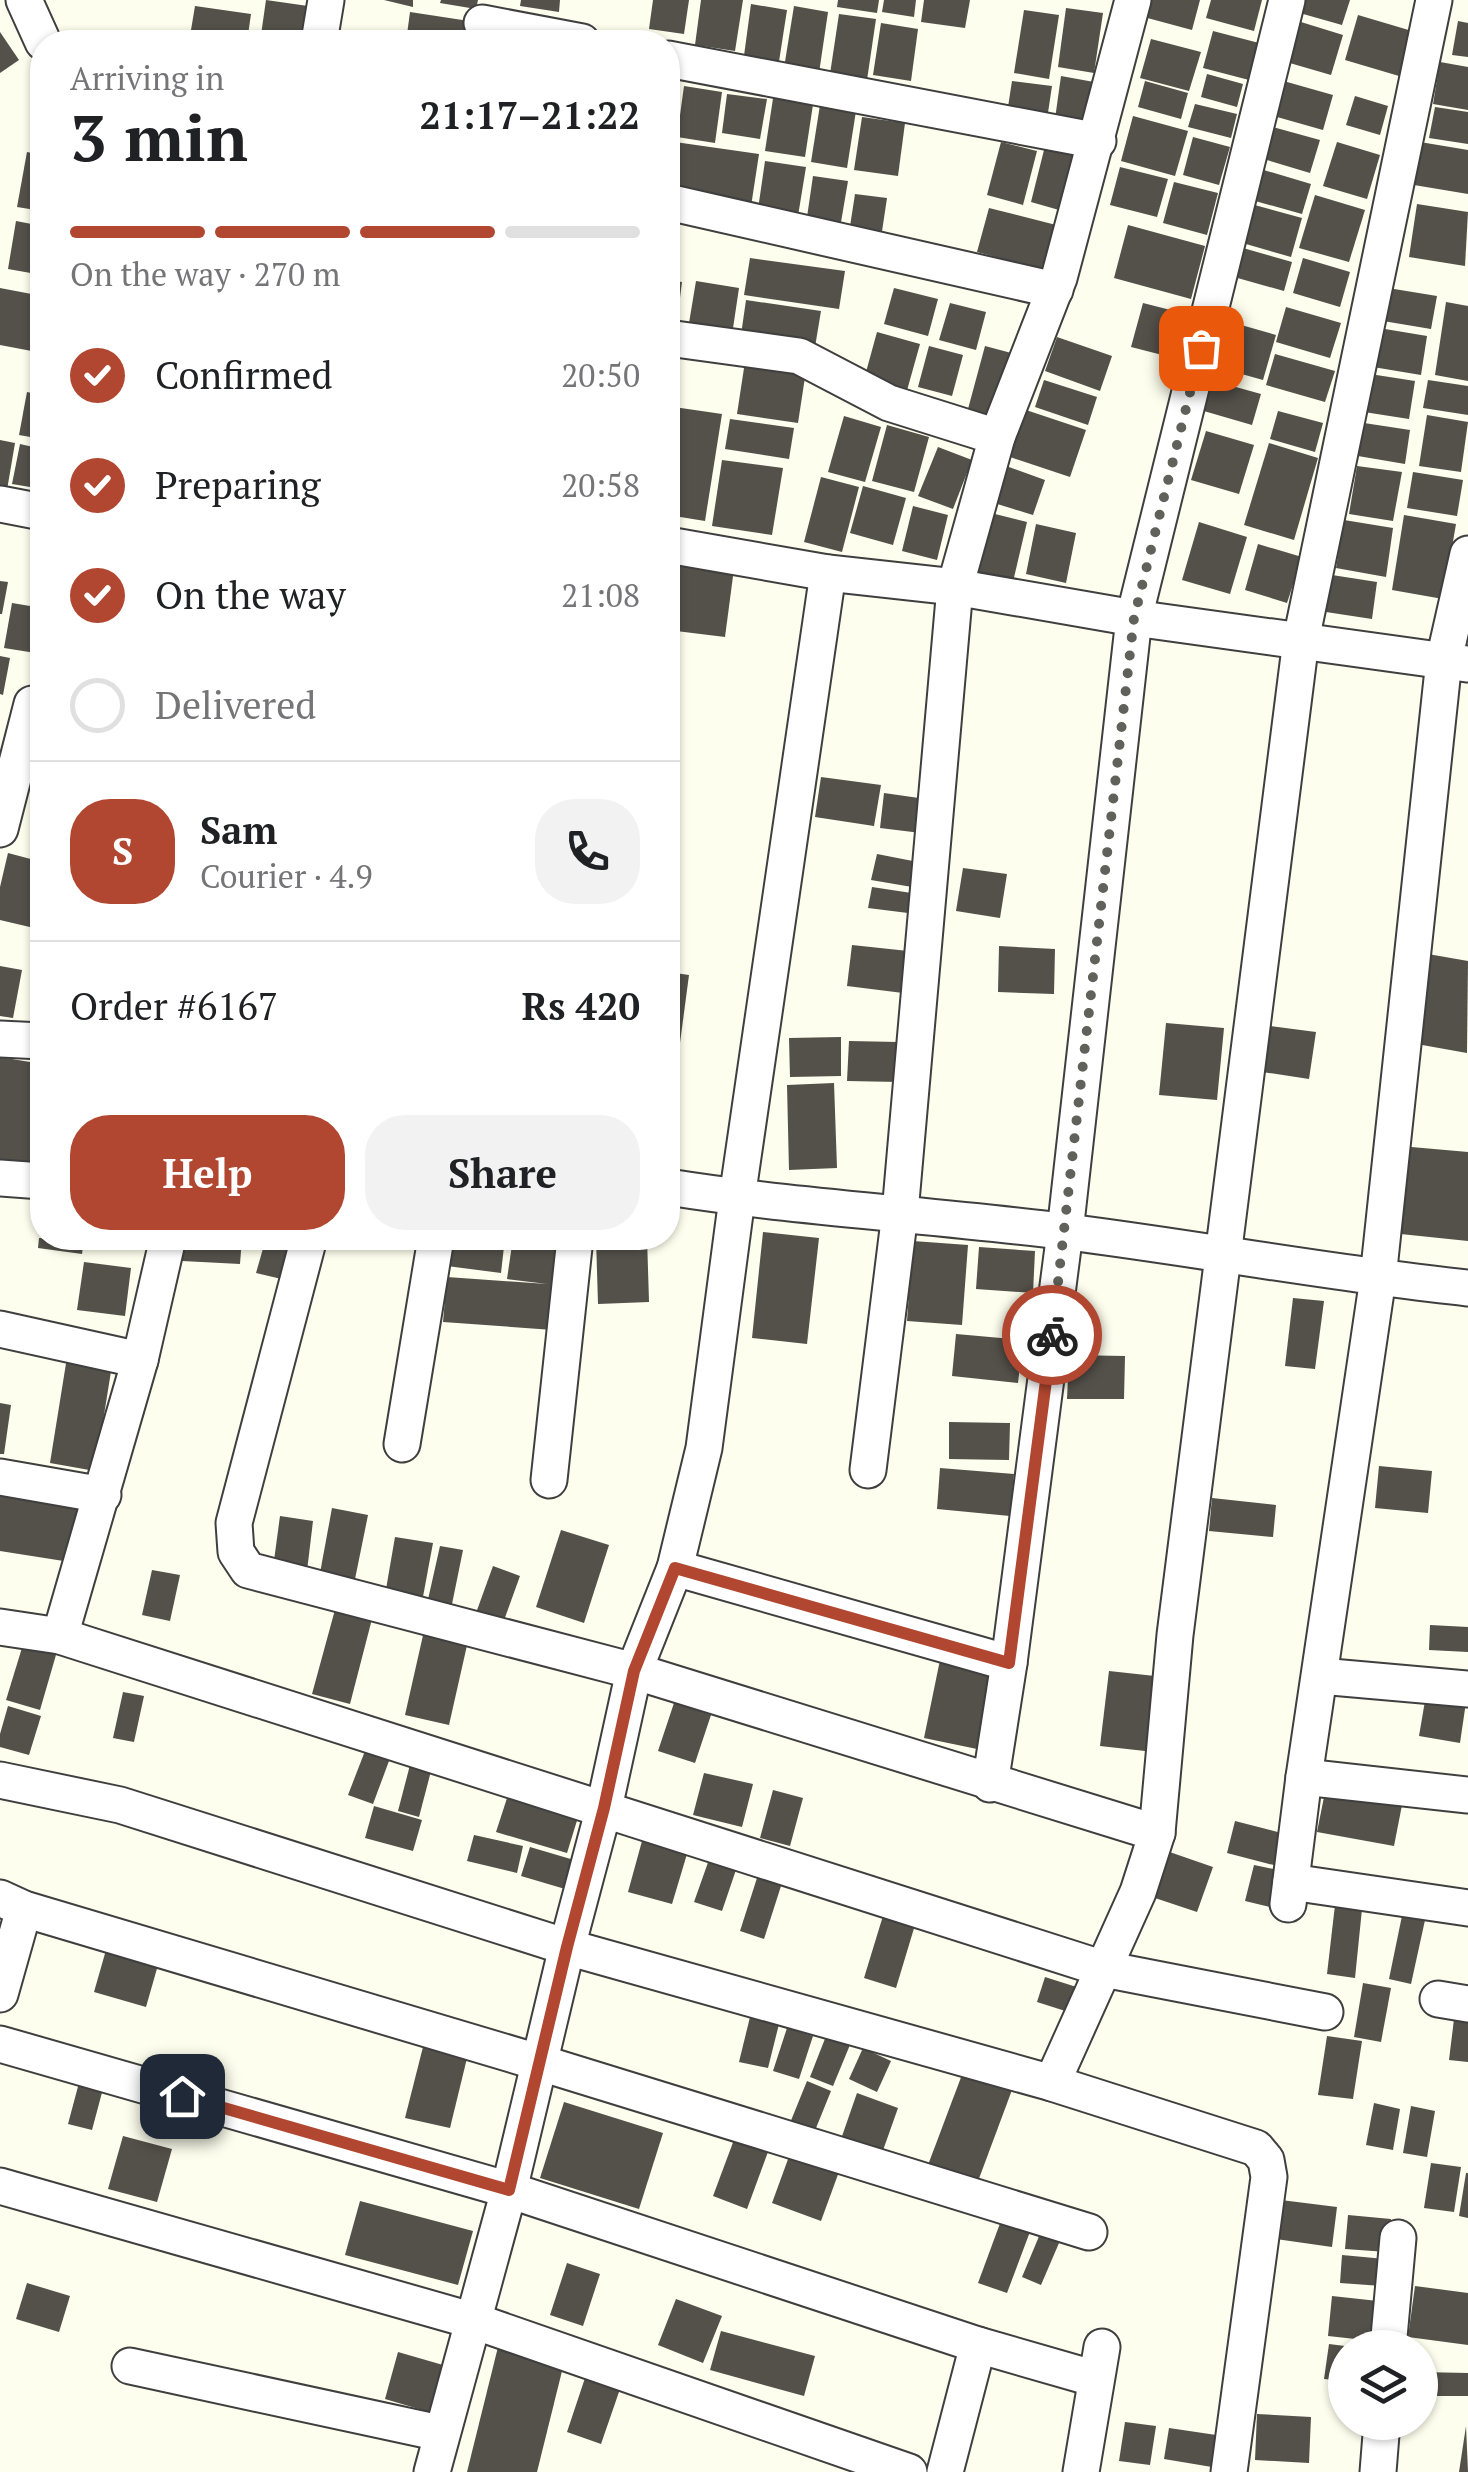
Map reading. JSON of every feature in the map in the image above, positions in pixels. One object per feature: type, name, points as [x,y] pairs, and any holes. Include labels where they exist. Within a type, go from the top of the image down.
[{"type":"street","points":[[24,0],[38,30]]},
{"type":"street","points":[[322,30],[326,0]]},
{"type":"street","points":[[868,1470],[900,1213],[955,587],[998,437],[1055,290],[1098,142],[1133,0]]},
{"type":"street","points":[[990,1784],[1065,1232],[1134,618],[1287,0]]},
{"type":"street","points":[[1052,2083],[1138,1892],[1157,1833],[1175,1635],[1301,640],[1434,0]]},
{"type":"street","points":[[483,22],[523,30]]},
{"type":"street","points":[[680,61],[1098,142]]},
{"type":"street","points":[[680,205],[1055,290]]},
{"type":"street","points":[[680,340],[800,356],[890,403],[998,437]]},
{"type":"street","points":[[0,504],[30,510]]},
{"type":"street","points":[[680,547],[828,573],[955,587],[1134,618],[1456,662]]},
{"type":"street","points":[[1468,554],[1378,1278],[1290,1893],[1468,1908]]},
{"type":"street","points":[[432,2472],[509,2190],[634,1671],[675,1568],[704,1448],[736,1198],[828,573]]},
{"type":"street","points":[[0,828],[25,702]]},
{"type":"street","points":[[0,1038],[30,1039]]},
{"type":"street","points":[[0,1178],[30,1180]]},
{"type":"street","points":[[680,1189],[1065,1232],[1468,1288]]},
{"type":"street","points":[[60,1636],[140,1360],[165,1250]]},
{"type":"street","points":[[306,1250],[234,1523],[236,1552],[248,1570],[634,1671],[1157,1833]]},
{"type":"street","points":[[402,1444],[434,1250]]},
{"type":"street","points":[[549,1480],[574,1250]]},
{"type":"street","points":[[0,1329],[140,1360]]},
{"type":"street","points":[[0,1477],[103,1495]]},
{"type":"street","points":[[675,1568],[1009,1663]]},
{"type":"street","points":[[0,1627],[60,1636],[1104,1969],[1325,2012]]},
{"type":"street","points":[[1320,1676],[1468,1689]]},
{"type":"street","points":[[1304,1777],[1468,1794]]},
{"type":"street","points":[[0,1780],[120,1805],[567,1947],[1052,2083],[1256,2148],[1266,2160],[1270,2177],[1229,2472]]},
{"type":"street","points":[[0,1994],[12,1904],[1089,2232]]},
{"type":"street","points":[[0,2044],[509,2190],[978,2345],[1099,2363],[1081,2472]]},
{"type":"street","points":[[0,2186],[474,2321],[909,2472]]},
{"type":"street","points":[[1390,2330],[1398,2238]]},
{"type":"street","points":[[945,2472],[978,2345]]},
{"type":"street","points":[[130,2366],[440,2432]]},
{"type":"street","points":[[1378,2472],[1381,2440]]},
{"type":"building","points":[[266,0],[308,6],[304,30],[262,30]]},
{"type":"building","points":[[384,0],[413,0],[413,7]]},
{"type":"building","points":[[478,0],[476,9],[440,3]]},
{"type":"building","points":[[521,0],[560,0],[559,12],[520,6]]},
{"type":"building","points":[[653,0],[689,0],[684,34],[680,30],[649,29]]},
{"type":"building","points":[[701,0],[743,0],[735,51],[695,45]]},
{"type":"building","points":[[838,0],[879,0],[877,13],[837,7]]},
{"type":"building","points":[[884,0],[916,0],[914,17],[882,12]]},
{"type":"building","points":[[924,0],[970,0],[965,28],[921,22]]},
{"type":"building","points":[[1145,0],[1200,0],[1192,30],[1140,16]]},
{"type":"building","points":[[1211,0],[1262,0],[1254,31],[1206,18]]},
{"type":"building","points":[[1292,0],[1350,0],[1342,25],[1289,10]]},
{"type":"building","points":[[751,4],[787,10],[778,68],[743,63]]},
{"type":"building","points":[[195,6],[251,14],[249,30],[191,30]]},
{"type":"building","points":[[794,6],[828,12],[819,73],[784,68]]},
{"type":"building","points":[[1066,8],[1103,13],[1094,73],[1058,67]]},
{"type":"building","points":[[1024,10],[1059,15],[1049,79],[1014,73]]},
{"type":"building","points":[[410,12],[469,21],[468,30],[408,30]]},
{"type":"building","points":[[839,14],[876,19],[867,80],[830,74]]},
{"type":"building","points":[[1358,15],[1412,31],[1399,76],[1345,60]]},
{"type":"building","points":[[1288,18],[1343,35],[1331,75],[1276,59]]},
{"type":"building","points":[[1458,21],[1468,23],[1468,57],[1452,55]]},
{"type":"building","points":[[881,23],[918,29],[911,81],[873,75]]},
{"type":"building","points":[[1213,31],[1259,43],[1249,80],[1203,68]]},
{"type":"building","points":[[0,32],[19,60],[0,73]]},
{"type":"building","points":[[1151,39],[1201,52],[1189,91],[1140,78]]},
{"type":"building","points":[[1440,62],[1468,67],[1468,110],[1433,104]]},
{"type":"building","points":[[1207,74],[1243,84],[1237,107],[1201,97]]},
{"type":"building","points":[[1061,76],[1094,82],[1086,131],[1054,126]]},
{"type":"building","points":[[1280,80],[1333,95],[1323,130],[1270,115]]},
{"type":"building","points":[[1012,81],[1052,86],[1046,126],[1006,120]]},
{"type":"building","points":[[1145,81],[1188,93],[1181,119],[1138,107]]},
{"type":"building","points":[[684,86],[722,92],[715,143],[680,137]]},
{"type":"building","points":[[774,92],[814,98],[805,157],[765,151]]},
{"type":"building","points":[[727,94],[767,99],[760,139],[722,133]]},
{"type":"building","points":[[1355,96],[1388,106],[1380,135],[1346,125]]},
{"type":"building","points":[[1195,104],[1237,114],[1231,138],[1188,127]]},
{"type":"building","points":[[820,105],[856,111],[847,168],[811,162]]},
{"type":"building","points":[[1435,107],[1468,112],[1468,144],[1429,138]]},
{"type":"building","points":[[1133,116],[1188,131],[1175,176],[1121,161]]},
{"type":"building","points":[[862,117],[905,123],[898,176],[854,170]]},
{"type":"building","points":[[1269,126],[1320,140],[1310,173],[1260,158]]},
{"type":"building","points":[[1193,137],[1230,147],[1219,185],[1183,175]]},
{"type":"building","points":[[1414,141],[1468,150],[1468,194],[1408,184]]},
{"type":"building","points":[[1001,142],[1037,151],[1023,205],[987,195]]},
{"type":"building","points":[[1337,142],[1380,155],[1367,199],[1323,186]]},
{"type":"building","points":[[680,143],[759,154],[750,213],[680,193]]},
{"type":"building","points":[[1045,146],[1089,157],[1073,214],[1031,202]]},
{"type":"building","points":[[27,152],[30,153],[30,209],[17,207]]},
{"type":"building","points":[[765,161],[806,167],[797,222],[757,216]]},
{"type":"building","points":[[1120,167],[1168,179],[1157,217],[1110,205]]},
{"type":"building","points":[[1257,168],[1311,184],[1302,214],[1248,199]]},
{"type":"building","points":[[813,176],[848,181],[840,228],[806,224]]},
{"type":"building","points":[[1174,182],[1218,193],[1207,235],[1163,223]]},
{"type":"building","points":[[855,194],[887,198],[881,238],[849,233]]},
{"type":"building","points":[[1315,195],[1365,210],[1349,262],[1299,248]]},
{"type":"building","points":[[1251,204],[1302,218],[1291,257],[1239,242]]},
{"type":"building","points":[[1417,204],[1468,212],[1465,266],[1409,257]]},
{"type":"building","points":[[989,208],[1064,227],[1052,272],[977,252]]},
{"type":"building","points":[[16,221],[30,224],[30,273],[8,269]]},
{"type":"building","points":[[1128,225],[1205,246],[1191,299],[1114,278]]},
{"type":"building","points":[[1236,246],[1292,262],[1284,291],[1227,275]]},
{"type":"building","points":[[750,258],[845,271],[839,309],[744,295]]},
{"type":"building","points":[[1303,258],[1350,272],[1340,307],[1293,293]]},
{"type":"building","points":[[696,281],[739,288],[732,335],[688,329]]},
{"type":"building","points":[[0,288],[30,294],[30,351],[0,345]]},
{"type":"building","points":[[894,288],[938,299],[928,336],[884,324]]},
{"type":"building","points":[[1388,288],[1437,296],[1431,329],[1383,321]]},
{"type":"building","points":[[746,300],[821,311],[814,353],[740,342]]},
{"type":"building","points":[[1446,302],[1468,306],[1468,381],[1435,375]]},
{"type":"building","points":[[950,303],[986,312],[976,350],[939,340]]},
{"type":"building","points":[[1143,303],[1190,315],[1178,359],[1131,347]]},
{"type":"building","points":[[1286,307],[1341,323],[1330,358],[1276,342]]},
{"type":"building","points":[[1220,319],[1276,335],[1263,380],[1206,364]]},
{"type":"building","points":[[1379,328],[1427,336],[1421,375],[1373,367]]},
{"type":"building","points":[[877,332],[920,344],[906,394],[863,383]]},
{"type":"building","points":[[1057,337],[1112,356],[1100,391],[1045,371]]},
{"type":"building","points":[[929,346],[963,355],[952,396],[918,387]]},
{"type":"building","points":[[985,346],[1015,354],[998,417],[968,409]]},
{"type":"building","points":[[1275,354],[1335,371],[1325,402],[1266,385]]},
{"type":"building","points":[[746,355],[807,364],[798,423],[737,414]]},
{"type":"building","points":[[1370,374],[1415,381],[1409,419],[1364,412]]},
{"type":"building","points":[[1200,377],[1261,394],[1252,425],[1190,407]]},
{"type":"building","points":[[1044,380],[1097,397],[1088,425],[1035,407]]},
{"type":"building","points":[[1428,380],[1468,386],[1468,415],[1423,408]]},
{"type":"building","points":[[27,392],[30,393],[30,437],[19,435]]},
{"type":"building","points":[[680,408],[722,414],[705,521],[680,517]]},
{"type":"building","points":[[1026,410],[1086,430],[1070,477],[1010,457]]},
{"type":"building","points":[[1278,411],[1323,423],[1315,452],[1270,439]]},
{"type":"building","points":[[1427,415],[1468,422],[1461,472],[1419,466]]},
{"type":"building","points":[[844,416],[881,427],[865,482],[828,472]]},
{"type":"building","points":[[730,419],[794,428],[789,459],[725,449]]},
{"type":"building","points":[[1364,423],[1410,430],[1405,464],[1358,456]]},
{"type":"building","points":[[887,425],[929,437],[914,492],[872,481]]},
{"type":"building","points":[[1206,431],[1254,445],[1239,494],[1191,480]]},
{"type":"building","points":[[0,440],[15,443],[7,490],[0,489]]},
{"type":"building","points":[[1269,443],[1318,458],[1294,540],[1244,525]]},
{"type":"building","points":[[20,444],[30,446],[30,487],[12,484]]},
{"type":"building","points":[[938,447],[972,460],[953,509],[918,496]]},
{"type":"building","points":[[722,460],[783,468],[772,535],[712,526]]},
{"type":"building","points":[[1006,466],[1045,480],[1033,515],[994,503]]},
{"type":"building","points":[[1357,466],[1402,472],[1393,521],[1349,514]]},
{"type":"building","points":[[1413,472],[1463,480],[1457,516],[1407,508]]},
{"type":"building","points":[[821,477],[859,487],[842,552],[804,542]]},
{"type":"building","points":[[863,486],[906,498],[893,545],[850,533]]},
{"type":"building","points":[[913,506],[948,515],[937,560],[902,551]]},
{"type":"building","points":[[983,511],[1027,522],[1012,586],[968,576]]},
{"type":"building","points":[[1404,515],[1456,524],[1443,599],[1392,590]]},
{"type":"building","points":[[1344,520],[1393,528],[1386,577],[1336,568]]},
{"type":"building","points":[[1199,522],[1247,537],[1230,594],[1182,580]]},
{"type":"building","points":[[1036,524],[1076,533],[1066,583],[1026,574]]},
{"type":"building","points":[[1258,544],[1302,557],[1287,603],[1245,590]]},
{"type":"building","points":[[680,554],[735,561],[725,637],[680,631]]},
{"type":"building","points":[[1332,575],[1377,582],[1372,619],[1326,612]]},
{"type":"building","points":[[0,581],[8,582],[2,614],[0,614]]},
{"type":"building","points":[[12,603],[30,606],[30,652],[4,648]]},
{"type":"building","points":[[0,656],[10,658],[3,695],[0,694]]},
{"type":"building","points":[[821,777],[881,785],[874,826],[815,817]]},
{"type":"building","points":[[884,793],[933,800],[929,834],[880,828]]},
{"type":"building","points":[[8,853],[30,859],[30,927],[0,920],[0,887]]},
{"type":"building","points":[[877,854],[923,863],[918,888],[871,880]]},
{"type":"building","points":[[963,868],[1007,874],[1000,918],[956,911]]},
{"type":"building","points":[[872,887],[918,894],[916,914],[868,908]]},
{"type":"building","points":[[852,945],[908,951],[903,993],[847,986]]},
{"type":"building","points":[[999,946],[1055,949],[1054,994],[998,992]]},
{"type":"building","points":[[1428,954],[1468,961],[1467,1053],[1411,1043]]},
{"type":"building","points":[[0,966],[22,970],[13,1018],[0,1016]]},
{"type":"building","points":[[680,974],[689,975],[680,1043]]},
{"type":"building","points":[[1166,1023],[1224,1028],[1217,1100],[1159,1095]]},
{"type":"building","points":[[1263,1025],[1316,1032],[1309,1079],[1256,1071]]},
{"type":"building","points":[[841,1037],[841,1076],[790,1077],[789,1038]]},
{"type":"building","points":[[849,1041],[899,1042],[899,1082],[847,1081]]},
{"type":"building","points":[[0,1057],[30,1062],[30,1165],[0,1161]]},
{"type":"building","points":[[834,1083],[837,1168],[789,1170],[787,1085]]},
{"type":"building","points":[[1400,1146],[1468,1152],[1468,1241],[1391,1233]]},
{"type":"building","points":[[763,1232],[819,1238],[807,1344],[752,1338]]},
{"type":"building","points":[[913,1241],[968,1245],[962,1325],[907,1321]]},
{"type":"building","points":[[979,1247],[1035,1251],[1033,1293],[976,1289]]},
{"type":"building","points":[[183,1250],[241,1250],[240,1264],[182,1261]]},
{"type":"building","points":[[263,1250],[298,1250],[290,1281],[256,1273]]},
{"type":"building","points":[[449,1250],[504,1250],[501,1273],[447,1266]]},
{"type":"building","points":[[511,1250],[562,1250],[553,1330],[443,1322],[447,1277],[547,1284],[507,1279]]},
{"type":"building","points":[[596,1250],[647,1250],[649,1302],[598,1304]]},
{"type":"building","points":[[84,1262],[131,1268],[125,1316],[77,1310]]},
{"type":"building","points":[[1293,1298],[1324,1301],[1315,1369],[1285,1366]]},
{"type":"building","points":[[956,1334],[1023,1340],[1018,1383],[952,1376]]},
{"type":"building","points":[[68,1351],[113,1359],[95,1471],[50,1463]]},
{"type":"building","points":[[1069,1355],[1125,1356],[1124,1399],[1067,1399]]},
{"type":"building","points":[[0,1403],[11,1405],[4,1454],[0,1454]]},
{"type":"building","points":[[949,1422],[1010,1423],[1009,1460],[949,1459]]},
{"type":"building","points":[[1379,1466],[1432,1471],[1428,1513],[1375,1508]]},
{"type":"building","points":[[940,1468],[1014,1474],[1010,1516],[937,1509]]},
{"type":"building","points":[[0,1485],[81,1499],[70,1562],[0,1551]]},
{"type":"building","points":[[1212,1498],[1276,1505],[1273,1537],[1209,1531]]},
{"type":"building","points":[[332,1508],[368,1515],[355,1579],[320,1573]]},
{"type":"building","points":[[280,1516],[313,1521],[307,1571],[273,1568]]},
{"type":"building","points":[[561,1530],[609,1545],[584,1623],[536,1607]]},
{"type":"building","points":[[395,1537],[433,1543],[422,1602],[385,1595]]},
{"type":"building","points":[[440,1546],[463,1550],[451,1609],[427,1604]]},
{"type":"building","points":[[493,1566],[520,1576],[503,1623],[476,1613]]},
{"type":"building","points":[[152,1570],[180,1575],[170,1621],[142,1615]]},
{"type":"building","points":[[336,1606],[373,1615],[350,1704],[312,1694]]},
{"type":"building","points":[[426,1622],[470,1632],[449,1725],[405,1715]]},
{"type":"building","points":[[1430,1625],[1468,1627],[1468,1652],[1429,1650]]},
{"type":"building","points":[[25,1638],[58,1648],[40,1710],[6,1700]]},
{"type":"building","points":[[940,1660],[993,1671],[977,1749],[924,1738]]},
{"type":"building","points":[[1109,1671],[1164,1677],[1154,1752],[1100,1746]]},
{"type":"building","points":[[123,1692],[144,1696],[134,1742],[113,1738]]},
{"type":"building","points":[[1426,1695],[1466,1702],[1460,1743],[1419,1736]]},
{"type":"building","points":[[674,1703],[711,1715],[695,1763],[658,1751]]},
{"type":"building","points":[[8,1706],[41,1716],[29,1755],[0,1747]]},
{"type":"building","points":[[365,1751],[389,1761],[373,1804],[348,1795]]},
{"type":"building","points":[[410,1765],[431,1771],[419,1817],[398,1811]]},
{"type":"building","points":[[704,1773],[753,1784],[742,1827],[693,1815]]},
{"type":"building","points":[[773,1790],[803,1798],[790,1846],[760,1838]]},
{"type":"building","points":[[509,1792],[579,1814],[567,1853],[496,1832]]},
{"type":"building","points":[[1325,1792],[1402,1805],[1394,1846],[1317,1832]]},
{"type":"building","points":[[374,1806],[422,1820],[413,1851],[365,1838]]},
{"type":"building","points":[[1235,1821],[1293,1836],[1285,1868],[1227,1853]]},
{"type":"building","points":[[474,1835],[523,1846],[517,1873],[467,1861]]},
{"type":"building","points":[[642,1841],[687,1854],[672,1904],[628,1892]]},
{"type":"building","points":[[530,1847],[574,1860],[565,1889],[521,1876]]},
{"type":"building","points":[[1158,1848],[1213,1867],[1197,1912],[1143,1894]]},
{"type":"building","points":[[711,1854],[738,1864],[722,1911],[694,1902]]},
{"type":"building","points":[[1254,1865],[1283,1871],[1274,1908],[1245,1901]]},
{"type":"building","points":[[757,1878],[781,1886],[764,1939],[740,1931]]},
{"type":"building","points":[[1335,1905],[1362,1909],[1355,1978],[1327,1974]]},
{"type":"building","points":[[886,1906],[918,1915],[896,1988],[864,1978]]},
{"type":"building","points":[[1404,1906],[1427,1911],[1411,1984],[1389,1979]]},
{"type":"building","points":[[106,1950],[158,1965],[146,2007],[94,1992]]},
{"type":"building","points":[[1045,1977],[1089,1991],[1081,2016],[1037,2002]]},
{"type":"building","points":[[1363,1983],[1391,1988],[1381,2042],[1354,2037]]},
{"type":"building","points":[[1455,2011],[1468,2012],[1468,2062],[1449,2060]]},
{"type":"building","points":[[750,2017],[779,2024],[768,2068],[739,2062]]},
{"type":"building","points":[[787,2028],[813,2036],[799,2079],[773,2071]]},
{"type":"building","points":[[828,2031],[852,2040],[833,2086],[810,2077]]},
{"type":"building","points":[[1327,2036],[1362,2041],[1353,2099],[1318,2095]]},
{"type":"building","points":[[424,2043],[468,2054],[450,2128],[405,2118]]},
{"type":"building","points":[[863,2048],[891,2061],[877,2092],[849,2079]]},
{"type":"building","points":[[963,2072],[1012,2090],[974,2192],[925,2173]]},
{"type":"building","points":[[80,2079],[104,2085],[92,2130],[68,2124]]},
{"type":"building","points":[[807,2081],[831,2091],[814,2133],[790,2123]]},
{"type":"building","points":[[857,2093],[898,2108],[881,2156],[840,2142]]},
{"type":"building","points":[[564,2102],[663,2133],[639,2209],[540,2178]]},
{"type":"building","points":[[1374,2103],[1400,2109],[1393,2150],[1366,2145]]},
{"type":"building","points":[[1411,2106],[1435,2111],[1427,2157],[1403,2153]]},
{"type":"building","points":[[738,2129],[772,2141],[747,2209],[713,2196]]},
{"type":"building","points":[[123,2136],[172,2149],[157,2202],[108,2189]]},
{"type":"building","points":[[791,2151],[840,2169],[821,2221],[772,2203]]},
{"type":"building","points":[[1431,2163],[1461,2167],[1454,2212],[1424,2208]]},
{"type":"building","points":[[1468,2173],[1468,2218],[1459,2216]]},
{"type":"building","points":[[1281,2200],[1337,2207],[1332,2247],[1276,2239]]},
{"type":"building","points":[[360,2201],[473,2231],[458,2285],[345,2255]]},
{"type":"building","points":[[1348,2215],[1391,2219],[1387,2252],[1345,2249]]},
{"type":"building","points":[[1002,2218],[1031,2229],[1007,2293],[978,2283]]},
{"type":"building","points":[[1040,2234],[1059,2243],[1041,2285],[1022,2277]]},
{"type":"building","points":[[1342,2255],[1385,2259],[1382,2286],[1340,2283]]},
{"type":"building","points":[[567,2263],[600,2274],[583,2326],[550,2315]]},
{"type":"building","points":[[27,2283],[70,2296],[59,2332],[16,2319]]},
{"type":"building","points":[[1415,2286],[1468,2293],[1468,2345],[1438,2341],[1438,2330],[1409,2330]]},
{"type":"building","points":[[1332,2296],[1387,2302],[1384,2330],[1329,2330]]},
{"type":"building","points":[[676,2299],[722,2316],[703,2363],[658,2345]]},
{"type":"building","points":[[721,2331],[815,2356],[804,2396],[710,2370]]},
{"type":"building","points":[[498,2347],[564,2363],[537,2472],[467,2472]]},
{"type":"building","points":[[398,2352],[443,2365],[429,2412],[385,2399]]},
{"type":"building","points":[[1438,2372],[1468,2373],[1468,2396],[1438,2396]]},
{"type":"building","points":[[585,2378],[620,2389],[601,2444],[567,2432]]},
{"type":"building","points":[[1257,2414],[1311,2417],[1309,2463],[1255,2460]]},
{"type":"building","points":[[1125,2422],[1156,2426],[1150,2465],[1119,2461]]},
{"type":"building","points":[[1466,2426],[1468,2472],[1459,2472]]},
{"type":"building","points":[[1169,2428],[1223,2436],[1218,2468],[1164,2459]]},
{"type":"way so far","points":[[1052,1335],[1134,618],[1201,348]]},
{"type":"route","points":[[182,2096],[509,2190],[634,1671],[675,1568],[1009,1663],[1052,1335]]}]
